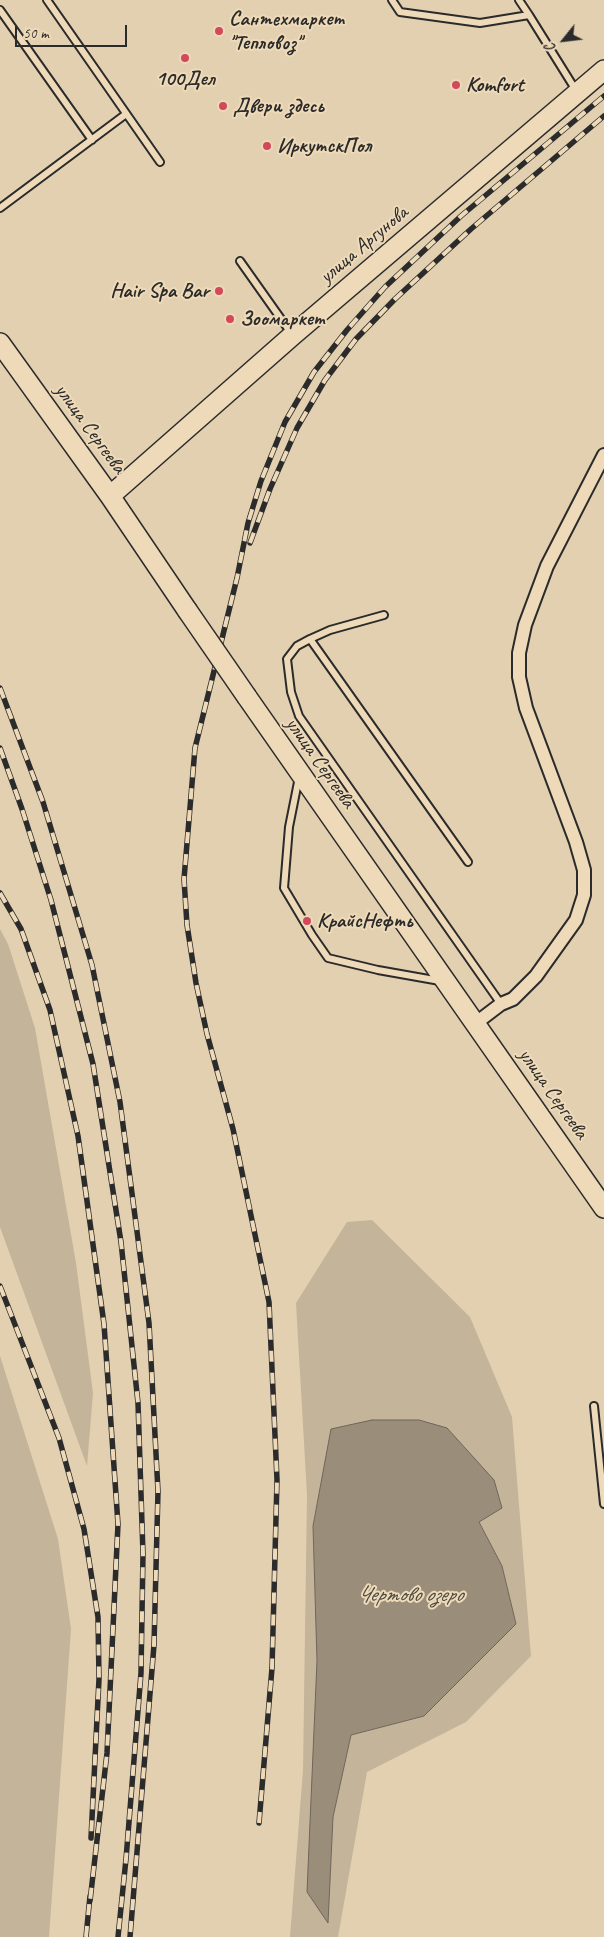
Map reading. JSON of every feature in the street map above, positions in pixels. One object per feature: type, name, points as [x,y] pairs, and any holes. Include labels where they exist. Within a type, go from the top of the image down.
[{"type":"main road","name":"улица Аргунова","points":[[110,496],[293,334],[604,70]]},
{"type":"main road","name":"улица Сергеева","points":[[0,343],[110,496],[300,774],[445,982],[476,1022],[604,1208]]},
{"type":"street","points":[[476,1022],[501,1004],[513,999],[536,976],[576,920],[584,895],[584,870],[576,842],[526,708],[518,677],[519,653],[525,625],[547,566],[604,455]]},
{"type":"lane","points":[[47,0],[160,162]]},
{"type":"lane","points":[[392,0],[400,12],[480,23],[529,15]]},
{"type":"lane","points":[[519,0],[577,93]]},
{"type":"lane","points":[[0,10],[92,140]]},
{"type":"lane","points":[[0,208],[126,114]]},
{"type":"lane","points":[[240,261],[293,334]]},
{"type":"lane","points":[[384,615],[330,630],[297,646],[287,660],[291,692],[299,716],[501,1004]]},
{"type":"lane","points":[[310,639],[468,862]]},
{"type":"lane","points":[[300,774],[288,826],[284,888],[298,914],[328,958],[378,970],[445,982]]},
{"type":"lane","points":[[594,1406],[604,1504]]},
{"type":"shaded area","points":[[0,929],[8,944],[35,1028],[76,1263],[93,1393],[87,1466],[0,1227]]},
{"type":"shaded area","points":[[372,1220],[470,1317],[512,1417],[531,1656],[466,1722],[367,1772],[338,1937],[290,1937],[303,1770],[307,1495],[296,1303],[347,1222]],"holes":[[[322,1481],[479,1522],[502,1566],[516,1624],[424,1716],[351,1735],[333,1817],[328,1922],[313,1526]]]},
{"type":"shaded area","points":[[0,1356],[58,1539],[71,1629],[49,1937],[0,1937]]},
{"type":"water","name":"Чертово озеро","points":[[372,1420],[419,1420],[447,1428],[494,1480],[502,1508],[479,1522],[502,1566],[516,1624],[424,1716],[351,1735],[333,1817],[328,1923],[307,1892],[317,1661],[313,1526],[331,1429]]},
{"type":"railway","points":[[259,1823],[272,1668],[277,1480],[269,1302],[233,1129],[207,1034],[196,983],[187,925],[184,879],[195,748],[237,578],[248,523],[261,481],[285,422],[314,372],[347,330],[385,287],[461,216],[604,96]]},
{"type":"railway","points":[[250,543],[270,489],[297,428],[325,380],[356,339],[395,299],[471,229],[604,116]]},
{"type":"railway","points":[[0,688],[43,802],[92,965],[120,1102],[149,1323],[158,1491],[154,1645],[130,1937]]},
{"type":"railway","points":[[0,748],[51,900],[93,1064],[121,1242],[138,1403],[143,1554],[141,1673],[118,1937]]},
{"type":"railway","points":[[0,893],[21,929],[50,1010],[78,1136],[104,1324],[118,1524],[107,1753],[90,1901]]},
{"type":"railway","points":[[0,1286],[59,1438],[84,1529],[98,1617],[99,1679],[91,1838]]},
{"type":"railway","points":[[86,1937],[90,1896]]},
{"type":"place","name":"Сантехмаркет \"Тепловоз\"","points":[[219,31]]},
{"type":"place","name":"100Дел","points":[[185,58]]},
{"type":"place","name":"Komfort","points":[[456,85]]},
{"type":"place","name":"Двери здесь","points":[[223,106]]},
{"type":"place","name":"ИркутскПол","points":[[267,146]]},
{"type":"place","name":"Hair Spa Bar","points":[[219,291]]},
{"type":"place","name":"Зоомаркет","points":[[230,319]]},
{"type":"place","name":"КрайсНефть","points":[[307,921]]}]
